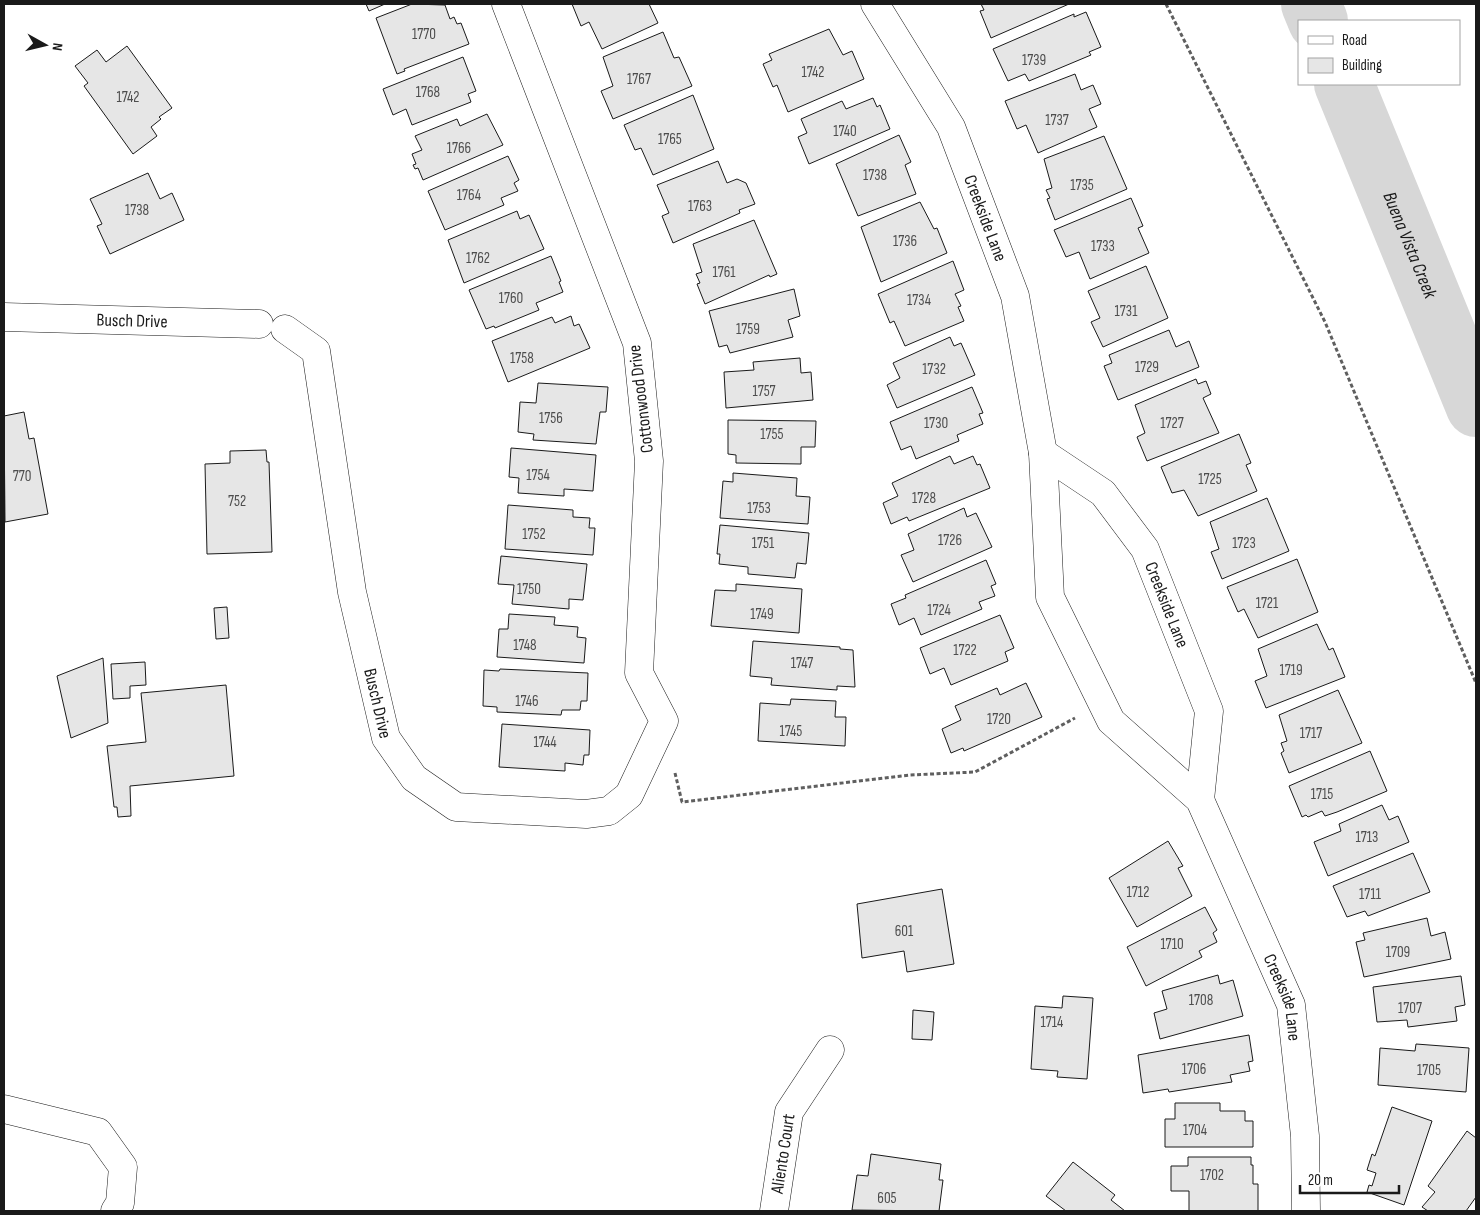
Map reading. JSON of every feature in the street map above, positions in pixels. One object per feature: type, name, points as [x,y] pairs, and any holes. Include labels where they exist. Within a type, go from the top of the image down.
[{"type":"street","name":"Cottonwood Drive","points":[[506,4],[637,343],[649,462],[639,673],[664,721]]},
{"type":"street","name":"Creekside Lane","points":[[875,4],[951,127],[1015,296],[1043,453],[1050,597],[1110,721],[1200,800],[1291,1005],[1305,1136],[1306,1211]]},
{"type":"street","name":"Busch Drive","points":[[4,317],[259,324]]},
{"type":"street","name":"Busch Drive","points":[[285,330],[316,351],[352,592],[386,738],[414,778],[456,807],[586,814],[609,811],[629,795],[664,721]]},
{"type":"street","name":"Creekside Lane","points":[[1043,453],[1103,493],[1145,549],[1209,711],[1200,800]]},
{"type":"street","name":"Aliento Court","points":[[774,1211],[789,1112],[830,1050]]},
{"type":"street","points":[[4,1109],[98,1132],[122,1167],[120,1202],[115,1211]]},
{"type":"path","points":[[1166,4],[1325,322],[1476,683]]},
{"type":"path","points":[[674,766],[682,802],[910,774],[975,772],[1102,704]]},
{"type":"building","points":[[366,4],[385,4],[369,11]]},
{"type":"building","points":[[412,4],[445,5],[450,19],[454,17],[457,24],[461,23],[469,44],[404,69],[405,71],[397,74],[376,18]]},
{"type":"building","points":[[572,4],[649,4],[658,23],[602,49],[589,22],[581,26]]},
{"type":"building","points":[[981,4],[1069,4],[991,38],[980,11],[984,10]]},
{"type":"building","points":[[1086,12],[1101,47],[1089,52],[1091,55],[1029,81],[1025,74],[1008,81],[993,49],[1074,14],[1074,17]]},
{"type":"building","points":[[829,29],[843,55],[852,51],[864,79],[788,112],[777,85],[773,87],[763,64],[772,60],[769,54]]},
{"type":"building","points":[[663,32],[674,58],[679,57],[692,86],[613,119],[601,91],[613,86],[603,57]]},
{"type":"building","points":[[127,46],[172,108],[159,117],[161,119],[151,127],[157,136],[133,154],[84,86],[88,83],[75,66],[97,50],[106,62]]},
{"type":"building","points":[[463,57],[476,91],[468,94],[471,102],[412,125],[406,109],[393,115],[383,89]]},
{"type":"building","points":[[1075,74],[1081,90],[1093,85],[1101,104],[1089,109],[1097,127],[1038,153],[1026,125],[1017,129],[1005,101]]},
{"type":"building","points":[[693,95],[714,149],[653,175],[641,148],[635,150],[624,125]]},
{"type":"building","points":[[873,98],[877,107],[880,105],[890,129],[809,164],[798,137],[807,133],[801,119],[842,101],[846,109]]},
{"type":"building","points":[[487,114],[503,145],[423,180],[418,168],[415,169],[413,165],[416,164],[412,154],[422,150],[415,136],[457,119],[460,126]]},
{"type":"building","points":[[899,135],[911,162],[905,165],[916,194],[858,216],[836,164]]},
{"type":"building","points":[[1104,136],[1127,189],[1055,220],[1047,199],[1050,198],[1046,190],[1052,188],[1044,159]]},
{"type":"building","points":[[508,156],[519,180],[514,183],[518,191],[501,198],[504,205],[445,230],[428,191]]},
{"type":"building","points":[[718,161],[727,183],[737,179],[746,183],[755,204],[739,210],[740,213],[673,243],[662,216],[669,213],[657,185]]},
{"type":"building","points":[[148,173],[160,199],[172,193],[184,220],[110,254],[97,226],[102,224],[90,199]]},
{"type":"building","points":[[1131,198],[1143,226],[1138,228],[1149,253],[1090,279],[1079,252],[1066,257],[1054,230]]},
{"type":"building","points":[[920,202],[934,229],[937,228],[947,253],[881,282],[861,227]]},
{"type":"building","points":[[517,211],[520,219],[529,215],[544,249],[464,283],[448,240]]},
{"type":"building","points":[[754,220],[777,274],[770,277],[769,275],[705,304],[697,284],[700,283],[696,274],[702,272],[693,244]]},
{"type":"building","points":[[551,256],[561,281],[559,282],[563,292],[536,303],[539,310],[495,328],[494,326],[486,329],[469,290]]},
{"type":"building","points":[[953,261],[964,290],[955,294],[961,306],[958,307],[964,321],[905,346],[894,321],[890,323],[878,294]]},
{"type":"building","points":[[1146,266],[1168,318],[1103,347],[1091,322],[1100,318],[1088,291]]},
{"type":"building","points":[[794,289],[800,316],[788,320],[793,337],[730,353],[727,345],[719,347],[709,311]]},
{"type":"building","points":[[571,316],[574,326],[579,324],[590,348],[508,382],[492,341],[552,317],[555,323]]},
{"type":"building","points":[[1169,330],[1176,347],[1189,341],[1199,367],[1118,400],[1104,366],[1112,363],[1109,355]]},
{"type":"building","points":[[950,337],[954,346],[961,343],[975,375],[897,408],[887,385],[900,378],[893,363]]},
{"type":"building","points":[[800,358],[801,373],[811,372],[813,400],[726,408],[724,372],[754,370],[753,362]]},
{"type":"building","points":[[1196,379],[1198,384],[1206,381],[1211,394],[1203,398],[1219,433],[1147,461],[1137,437],[1145,433],[1135,405]]},
{"type":"building","points":[[538,383],[608,387],[606,412],[600,412],[596,444],[533,440],[534,434],[518,432],[520,402],[536,403]]},
{"type":"building","points":[[972,387],[983,413],[979,414],[983,424],[957,435],[959,441],[916,459],[911,446],[901,450],[890,422]]},
{"type":"building","points":[[24,412],[29,439],[34,438],[48,514],[5,522],[4,416]]},
{"type":"building","points":[[728,420],[816,421],[815,447],[801,447],[801,464],[736,463],[736,455],[728,454]]},
{"type":"building","points":[[1239,434],[1251,463],[1246,465],[1257,491],[1198,516],[1184,490],[1172,493],[1161,467]]},
{"type":"building","points":[[511,448],[596,455],[593,491],[564,489],[564,496],[518,493],[519,478],[509,477]]},
{"type":"building","points":[[266,450],[267,462],[269,462],[272,552],[207,554],[205,464],[230,463],[230,451]]},
{"type":"building","points":[[950,456],[954,464],[973,456],[977,465],[980,464],[990,488],[909,521],[907,517],[891,524],[883,503],[898,496],[892,483]]},
{"type":"building","points":[[733,473],[797,478],[796,496],[810,497],[808,524],[720,518],[723,481],[733,482]]},
{"type":"building","points":[[1267,498],[1289,551],[1222,579],[1211,552],[1219,549],[1210,522]]},
{"type":"building","points":[[508,505],[573,510],[573,517],[590,518],[589,528],[595,528],[593,555],[505,549]]},
{"type":"building","points":[[964,508],[967,517],[976,513],[992,547],[913,582],[901,555],[914,550],[908,534]]},
{"type":"building","points":[[720,525],[809,533],[806,564],[797,563],[795,578],[748,574],[748,567],[719,564],[720,554],[717,554]]},
{"type":"building","points":[[501,556],[587,564],[583,600],[569,599],[569,609],[512,604],[514,585],[498,584]]},
{"type":"building","points":[[1297,559],[1318,612],[1258,638],[1244,609],[1238,612],[1227,587]]},
{"type":"building","points":[[986,560],[996,584],[991,586],[995,596],[979,602],[982,609],[921,635],[914,618],[899,625],[891,604],[906,598],[905,595]]},
{"type":"building","points":[[736,584],[802,589],[799,633],[711,626],[715,590],[736,591]]},
{"type":"building","points":[[227,607],[229,638],[216,639],[214,608]]},
{"type":"building","points":[[509,614],[555,617],[554,625],[578,627],[577,637],[586,638],[584,663],[497,657],[499,629],[508,629]]},
{"type":"building","points":[[1000,615],[1014,648],[1005,652],[1008,661],[951,685],[944,668],[930,674],[920,648]]},
{"type":"building","points":[[1317,624],[1329,650],[1333,648],[1345,677],[1266,708],[1255,681],[1267,676],[1258,649]]},
{"type":"building","points":[[753,641],[840,647],[840,649],[853,650],[855,687],[837,686],[837,690],[771,685],[772,678],[750,676]]},
{"type":"building","points":[[103,658],[108,723],[71,738],[57,676]]},
{"type":"building","points":[[145,662],[146,685],[130,686],[130,698],[113,699],[111,664]]},
{"type":"building","points":[[500,669],[588,673],[587,701],[581,701],[580,710],[562,710],[561,715],[497,712],[497,707],[483,706],[484,670],[499,671]]},
{"type":"building","points":[[1026,683],[1042,717],[964,751],[963,748],[951,753],[942,729],[961,720],[955,706],[997,688],[1000,695]]},
{"type":"building","points":[[226,685],[234,776],[130,786],[131,816],[118,817],[117,807],[114,807],[107,746],[146,742],[141,693]]},
{"type":"building","points":[[1338,690],[1362,743],[1289,773],[1281,753],[1284,751],[1281,743],[1287,741],[1279,715]]},
{"type":"building","points":[[791,699],[836,701],[835,717],[846,717],[845,746],[758,741],[760,703],[790,705]]},
{"type":"building","points":[[502,724],[590,730],[589,755],[584,755],[583,765],[565,763],[565,771],[499,767]]},
{"type":"building","points":[[1370,751],[1387,791],[1325,816],[1322,811],[1308,817],[1306,815],[1302,817],[1289,786]]},
{"type":"building","points":[[1382,805],[1389,820],[1398,816],[1409,842],[1328,876],[1314,842],[1341,831],[1339,824]]},
{"type":"building","points":[[1168,841],[1183,866],[1178,868],[1192,896],[1137,927],[1109,878]]},
{"type":"building","points":[[1413,853],[1430,892],[1368,916],[1365,911],[1347,917],[1333,886]]},
{"type":"building","points":[[942,889],[954,964],[907,972],[904,951],[862,958],[857,904]]},
{"type":"building","points":[[1205,907],[1217,930],[1213,933],[1217,942],[1199,951],[1202,957],[1146,986],[1127,947]]},
{"type":"building","points":[[1427,918],[1431,936],[1445,932],[1451,959],[1364,977],[1356,942],[1365,940],[1363,933]]},
{"type":"building","points":[[1218,975],[1220,984],[1233,980],[1243,1016],[1160,1039],[1154,1013],[1167,1009],[1162,991]]},
{"type":"building","points":[[1461,976],[1465,1005],[1455,1007],[1457,1021],[1408,1027],[1407,1020],[1377,1022],[1373,987]]},
{"type":"building","points":[[1063,996],[1093,998],[1087,1079],[1057,1077],[1058,1071],[1031,1069],[1035,1006],[1062,1008]]},
{"type":"building","points":[[913,1010],[934,1012],[932,1040],[912,1039]]},
{"type":"building","points":[[1249,1035],[1253,1061],[1248,1062],[1250,1071],[1230,1075],[1232,1082],[1169,1092],[1168,1089],[1143,1093],[1138,1055]]},
{"type":"building","points":[[1416,1044],[1469,1048],[1466,1092],[1378,1085],[1380,1048],[1415,1051]]},
{"type":"building","points":[[1175,1103],[1220,1103],[1220,1111],[1245,1111],[1245,1121],[1253,1121],[1253,1147],[1165,1147],[1165,1119],[1175,1119]]},
{"type":"building","points":[[1392,1107],[1432,1121],[1404,1205],[1367,1192],[1369,1185],[1372,1186],[1376,1173],[1367,1170],[1372,1154],[1375,1156]]},
{"type":"building","points":[[1467,1131],[1476,1138],[1476,1197],[1466,1211],[1428,1211],[1422,1207],[1435,1192],[1428,1186]]},
{"type":"building","points":[[871,1154],[941,1164],[939,1180],[943,1180],[939,1211],[852,1210],[857,1175],[868,1176]]},
{"type":"building","points":[[1188,1157],[1251,1157],[1253,1184],[1258,1184],[1258,1211],[1189,1211],[1189,1191],[1171,1191],[1171,1166],[1188,1166]]},
{"type":"building","points":[[1073,1162],[1115,1195],[1111,1200],[1125,1211],[1066,1211],[1046,1196]]},
{"type":"waterway","name":"Buena Vista Creek","points":[[1311,4],[1318,20]]},
{"type":"waterway","name":"Buena Vista Creek","points":[[1344,85],[1476,407]]}]
